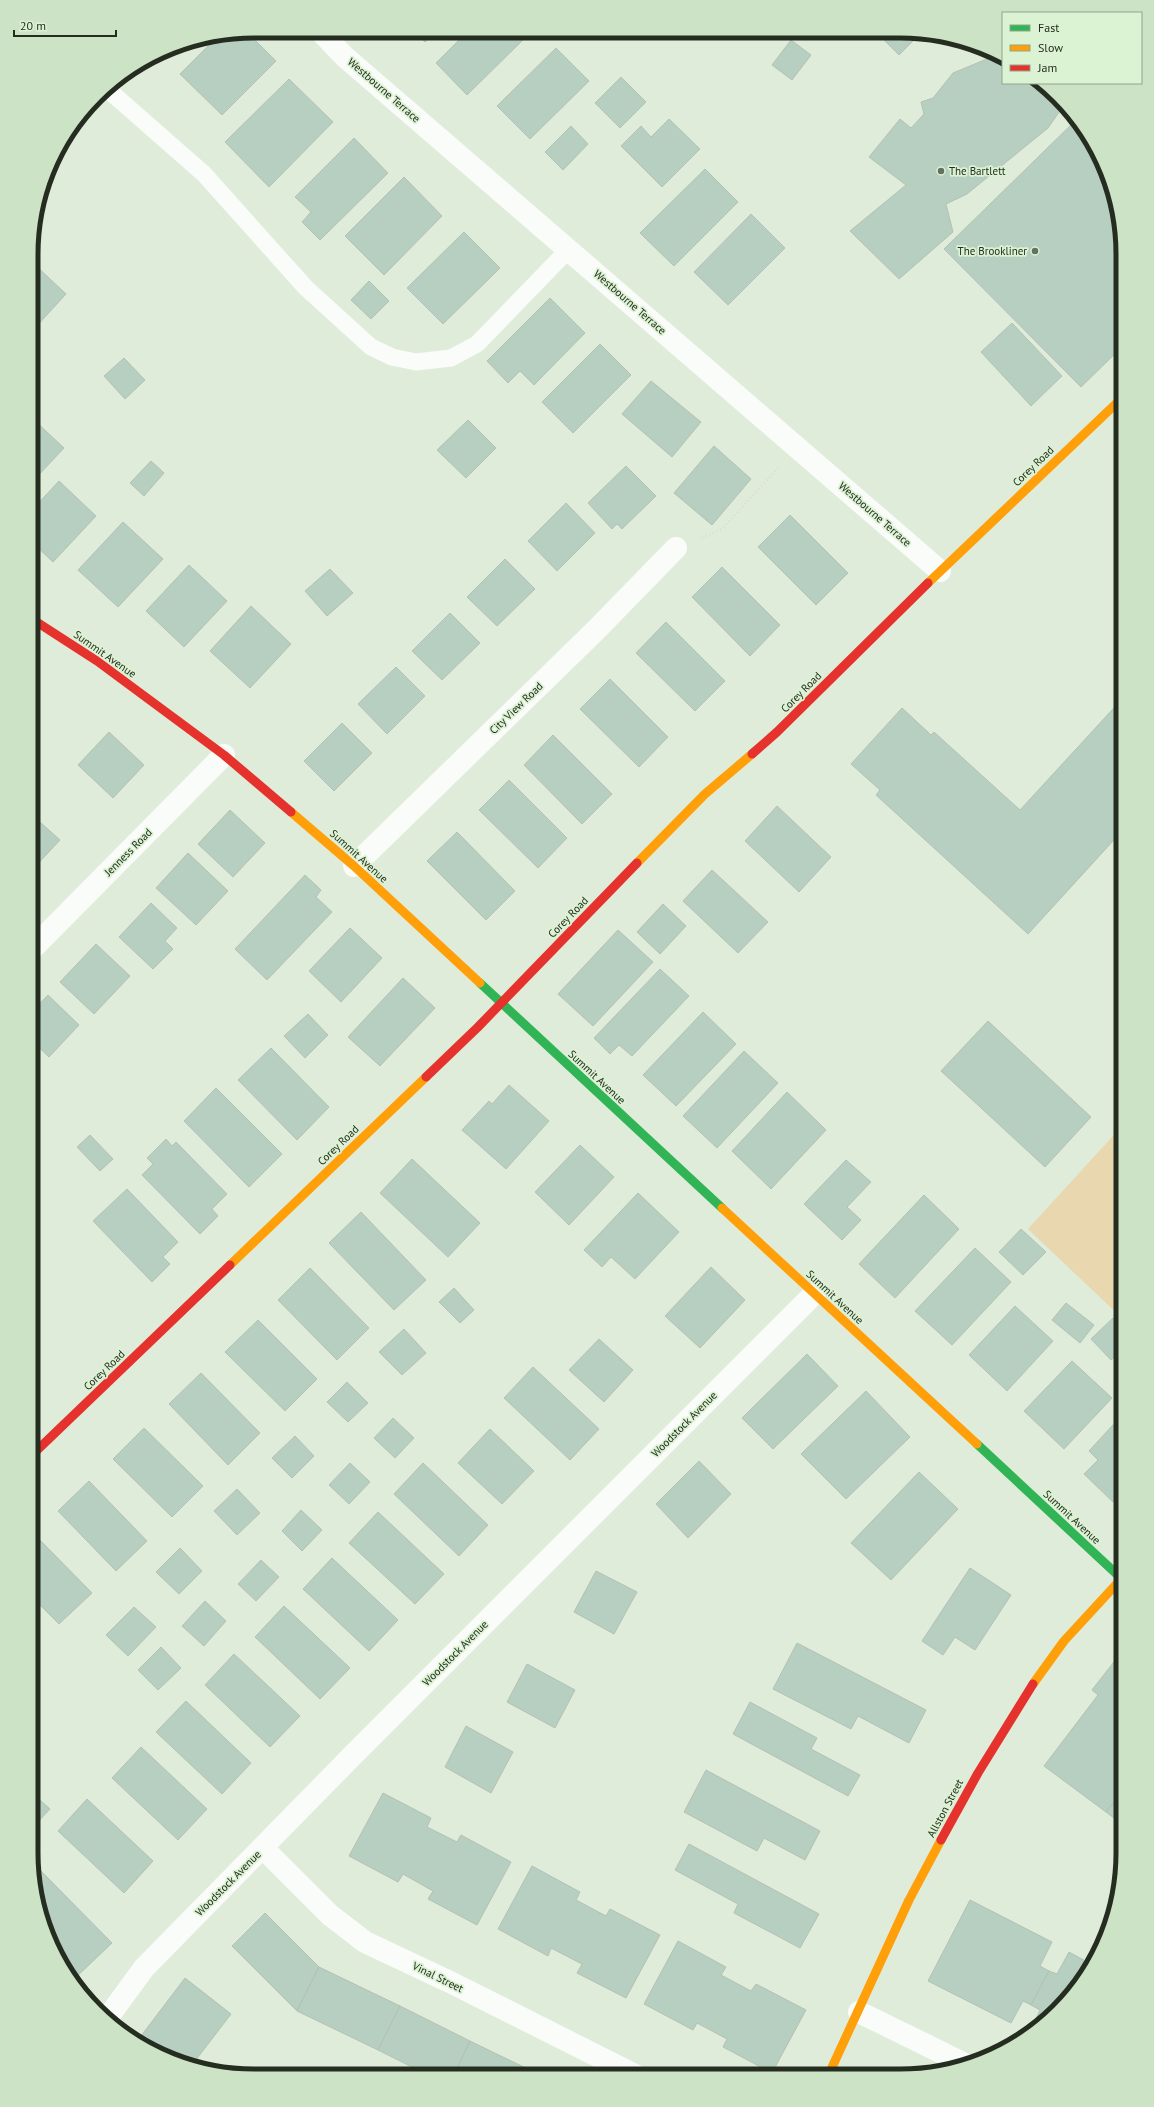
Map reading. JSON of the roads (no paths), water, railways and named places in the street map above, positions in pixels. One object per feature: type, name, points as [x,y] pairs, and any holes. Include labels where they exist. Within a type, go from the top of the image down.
[{"type":"street","name":"Westbourne Terrace","points":[[327,38],[345,57],[940,571]]},
{"type":"street","name":"Corey Road","points":[[38,1450],[478,1027],[705,794],[777,732],[940,571],[1116,404]]},
{"type":"street","name":"City View Road","points":[[354,866],[596,630],[676,548]]},
{"type":"street","name":"Summit Avenue","points":[[38,623],[98,661],[224,755],[354,866],[1116,1572]]},
{"type":"street","name":"Jenness Road","points":[[38,943],[224,755]]},
{"type":"street","name":"Woodstock Avenue","points":[[110,2014],[144,1968],[355,1753],[814,1294]]},
{"type":"street","name":"Allston Street","points":[[832,2069],[860,2012],[909,1900],[978,1773],[1022,1700],[1064,1641],[1116,1585]]},
{"type":"street","name":"Vinal Street","points":[[263,1848],[330,1915],[365,1942],[450,1982],[623,2069]]},
{"type":"street","points":[[860,2012],[959,2061]]},
{"type":"lane","points":[[111,92],[204,174],[306,288],[372,347],[392,357],[416,362],[428,362],[451,358],[465,352],[477,344],[568,250]]},
{"type":"place","name":"The Bartlett","points":[[941,171]]},
{"type":"place","name":"The Brookliner","points":[[1035,251]]}]
